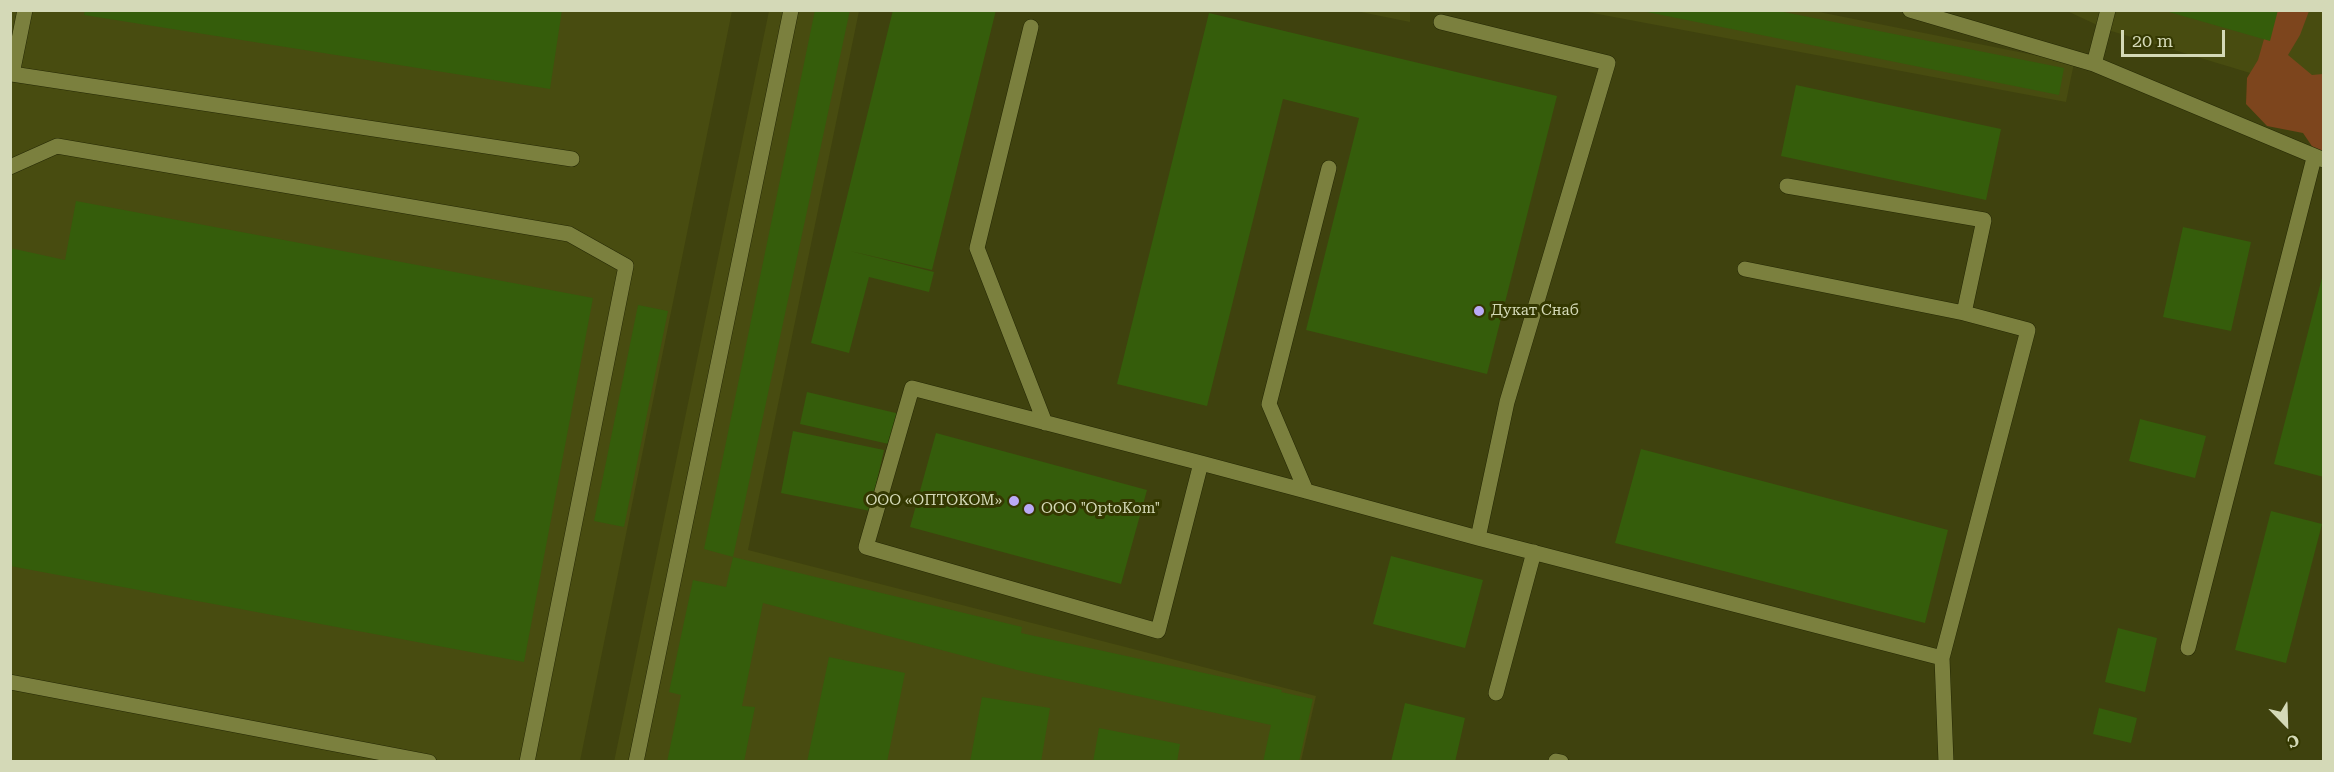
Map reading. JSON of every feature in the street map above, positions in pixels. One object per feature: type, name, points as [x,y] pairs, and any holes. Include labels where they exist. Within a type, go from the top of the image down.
[{"type":"lane","points":[[25,10],[11,74],[572,159]]},
{"type":"lane","points":[[636,762],[791,10]]},
{"type":"lane","points":[[1910,10],[2094,64],[2319,159],[2188,648]]},
{"type":"lane","points":[[2094,64],[2108,10]]},
{"type":"lane","points":[[1441,22],[1608,63],[1507,402],[1478,538]]},
{"type":"lane","points":[[1031,27],[977,248],[1045,423]]},
{"type":"lane","points":[[10,167],[57,146],[570,234],[626,266],[527,762]]},
{"type":"lane","points":[[1306,491],[1269,404],[1329,168]]},
{"type":"lane","points":[[1787,186],[1983,220],[1964,313]]},
{"type":"lane","points":[[1744,269],[1964,313],[2028,330],[1942,658],[1946,762]]},
{"type":"lane","points":[[1202,464],[1158,631],[867,547],[912,388],[1306,491],[1478,538],[1942,658]]},
{"type":"lane","points":[[1496,693],[1534,552]]},
{"type":"lane","points":[[10,682],[429,762]]},
{"type":"shaded area","points":[[10,11],[732,11],[580,761],[11,761]]},
{"type":"shaded area","points":[[769,11],[859,11],[748,550],[1316,696],[1301,761],[614,762]]},
{"type":"shaded area","points":[[1356,11],[1410,11],[1410,22]]},
{"type":"shaded area","points":[[1582,11],[1814,11],[2074,63],[2066,102]]},
{"type":"shaded area","points":[[2067,11],[2323,11],[2323,95],[2108,30]]},
{"type":"shaded area","points":[[2272,11],[2309,11],[2300,35],[2288,55],[2312,75],[2323,74],[2323,159],[2303,133],[2267,126],[2246,104],[2247,78],[2258,60]]},
{"type":"building","points":[[85,10],[562,10],[550,89],[84,15]]},
{"type":"building","points":[[815,10],[850,10],[733,557],[704,549]]},
{"type":"building","points":[[893,10],[996,10],[932,270],[850,251],[934,272],[929,292],[869,277],[849,353],[811,343]]},
{"type":"building","points":[[1637,10],[1774,10],[2064,68],[2059,95]]},
{"type":"building","points":[[2162,10],[2278,10],[2270,41]]},
{"type":"building","points":[[1209,13],[1557,96],[1487,374],[1306,330],[1359,118],[1283,99],[1207,406],[1117,384]]},
{"type":"building","points":[[1796,85],[2001,129],[1986,200],[1781,156]]},
{"type":"building","points":[[76,201],[593,298],[524,662],[10,566],[10,248],[65,260]]},
{"type":"building","points":[[2183,227],[2251,242],[2231,331],[2163,317]]},
{"type":"building","points":[[2324,274],[2324,477],[2274,464]]},
{"type":"building","points":[[638,305],[668,311],[624,527],[594,521]]},
{"type":"building","points":[[807,392],[900,414],[893,445],[800,424]]},
{"type":"building","points":[[2140,419],[2206,436],[2195,478],[2129,461]]},
{"type":"building","points":[[793,431],[884,450],[870,511],[781,493]]},
{"type":"building","name":"OOO \"OptoKom\"","points":[[936,433],[1147,490],[1121,584],[910,527]]},
{"type":"building","points":[[1641,449],[1948,530],[1925,623],[1615,543]]},
{"type":"building","points":[[2271,511],[2322,524],[2286,663],[2235,650]]},
{"type":"building","points":[[1391,556],[1483,580],[1465,648],[1373,624]]},
{"type":"building","points":[[733,557],[1022,627],[1021,633],[1282,690],[1281,692],[1313,699],[1299,762],[1263,762],[1271,725],[1017,670],[763,603],[742,706],[755,707],[744,762],[667,762],[681,695],[669,692],[693,580],[726,587]]},
{"type":"building","points":[[2118,628],[2157,638],[2145,692],[2105,682]]},
{"type":"building","points":[[829,657],[905,673],[887,762],[807,762]]},
{"type":"building","points":[[982,697],[1050,708],[1041,762],[970,762]]},
{"type":"building","points":[[1405,703],[1465,718],[1455,762],[1391,762]]},
{"type":"building","points":[[2099,708],[2137,718],[2131,743],[2093,734]]},
{"type":"building","points":[[1099,728],[1180,744],[1177,762],[1093,762]]},
{"type":"place","name":"Дукат Снаб","points":[[1479,311]]},
{"type":"place","name":"ООО «ОПТОКОМ»","points":[[1014,501]]},
{"type":"place","name":"OOO \"OptoKom\"","points":[[1029,509]]}]
